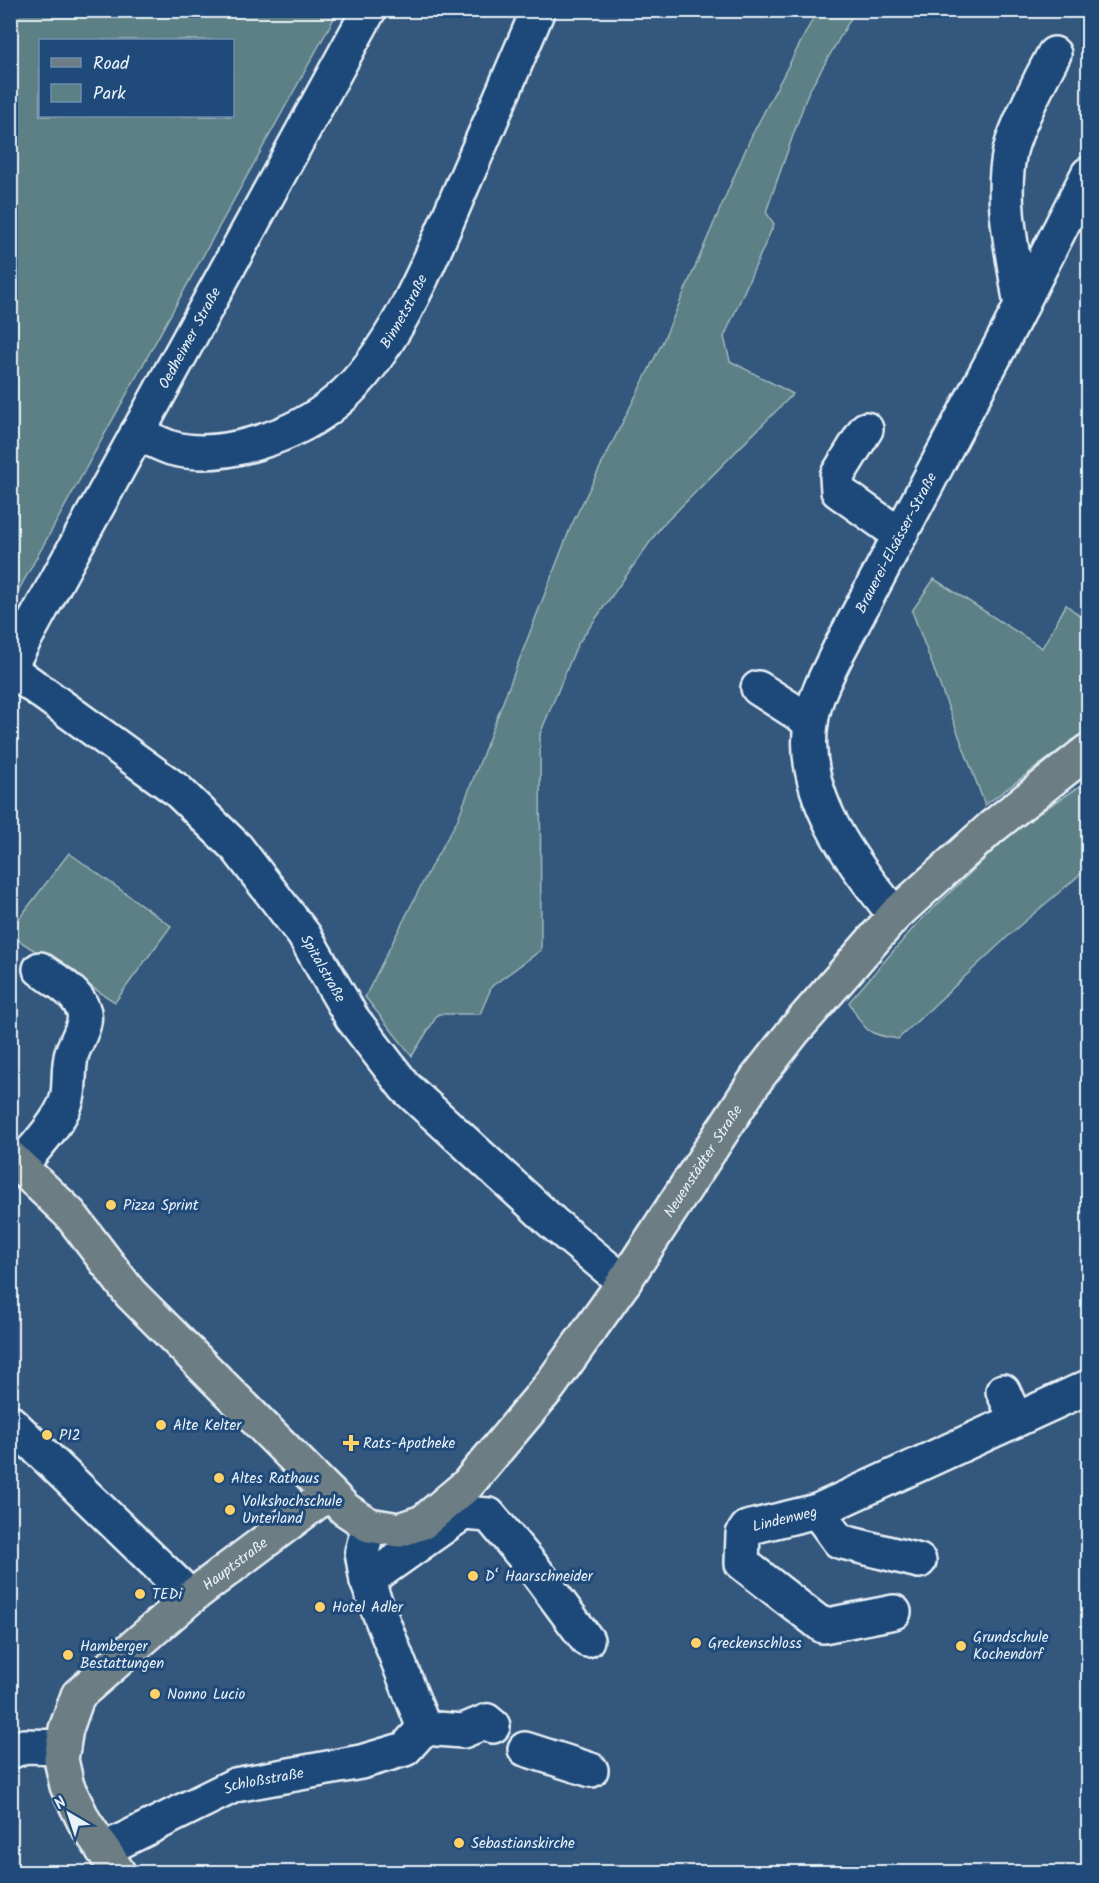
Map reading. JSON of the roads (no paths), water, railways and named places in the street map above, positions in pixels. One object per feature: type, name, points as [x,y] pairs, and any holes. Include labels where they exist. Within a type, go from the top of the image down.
[{"type":"main road","name":"Neuenstädter Straße","points":[[328,1493],[345,1509],[369,1525],[399,1530],[423,1522],[467,1485],[549,1387],[624,1282],[757,1078],[793,1032],[895,915],[992,827],[1089,751]]},
{"type":"main road","points":[[15,1161],[70,1214],[130,1293],[328,1493]]},
{"type":"main road","name":"Hauptstraße","points":[[111,1861],[84,1821],[67,1786],[61,1759],[66,1729],[78,1695],[191,1597],[328,1493]]},
{"type":"street","name":"Oedheimer Straße","points":[[10,668],[369,10]]},
{"type":"street","name":"Binnetstraße","points":[[137,433],[172,448],[221,452],[255,443],[292,429],[337,402],[379,354],[428,261],[538,10]]},
{"type":"street","points":[[1021,306],[1006,180],[1011,149],[1054,54]]},
{"type":"street","name":"Brauerei-Elsässer-Straße","points":[[895,915],[858,870],[834,827],[819,790],[810,756],[810,722],[821,686],[1089,174]]},
{"type":"street","points":[[866,429],[837,476],[838,491],[900,535]]},
{"type":"street","name":"Spitalstraße","points":[[10,668],[177,790],[237,848],[304,934],[352,1018],[405,1087],[553,1222],[624,1282]]},
{"type":"street","points":[[758,688],[810,722]]},
{"type":"street","points":[[15,1161],[51,1127],[69,1096],[68,1071],[72,1053],[82,1029],[85,1011],[75,995],[40,969]]},
{"type":"street","name":"Lindenweg","points":[[894,1612],[823,1626],[742,1563],[743,1534],[747,1528],[817,1511],[1010,1405],[1089,1387]]},
{"type":"street","points":[[10,1422],[191,1597]]},
{"type":"street","points":[[817,1511],[839,1541],[919,1561]]},
{"type":"street","points":[[367,1581],[463,1513],[489,1515],[536,1570],[587,1640]]},
{"type":"street","points":[[369,1525],[362,1552],[367,1581],[424,1728],[463,1731],[490,1724]]},
{"type":"street","name":"Schloßstraße","points":[[111,1861],[235,1785],[361,1762],[405,1749],[424,1728]]},
{"type":"street","points":[[10,1752],[24,1746],[63,1747]]},
{"type":"street","points":[[525,1749],[591,1770]]},
{"type":"place","name":"Pizza Sprint","points":[[111,1205]]},
{"type":"place","name":"Alte Kelter","points":[[161,1425]]},
{"type":"place","name":"P12","points":[[47,1435]]},
{"type":"place","name":"Rats-Apotheke","points":[[351,1443]]},
{"type":"place","name":"Altes Rathaus","points":[[219,1478]]},
{"type":"place","name":"Volkshochschule Unterland","points":[[230,1510]]},
{"type":"place","name":"D‘ Haarschneider","points":[[473,1576]]},
{"type":"place","name":"TEDi","points":[[140,1594]]},
{"type":"place","name":"Hotel Adler","points":[[320,1607]]},
{"type":"place","name":"Greckenschloss","points":[[696,1643]]},
{"type":"place","name":"Grundschule Kochendorf","points":[[961,1646]]},
{"type":"place","name":"Hamberger Bestattungen","points":[[68,1655]]},
{"type":"place","name":"Nonno Lucio","points":[[155,1694]]},
{"type":"place","name":"Sebastianskirche","points":[[459,1843]]}]
